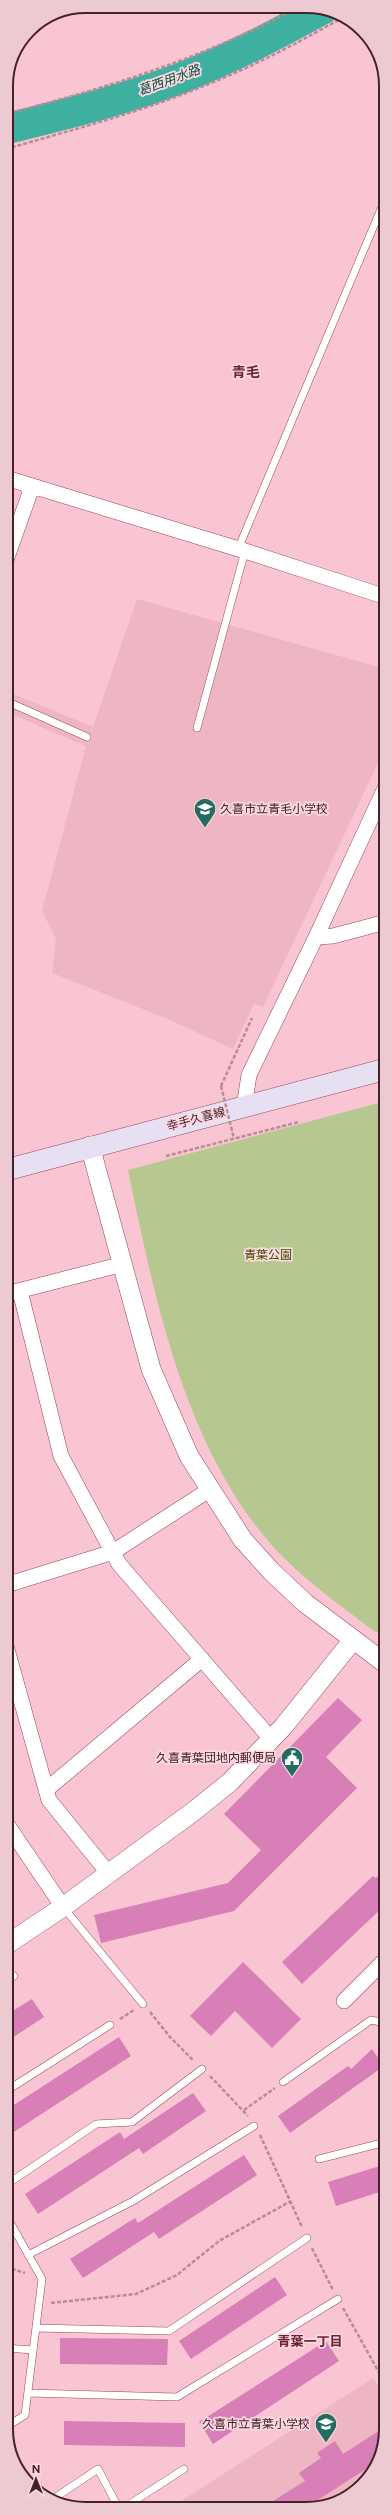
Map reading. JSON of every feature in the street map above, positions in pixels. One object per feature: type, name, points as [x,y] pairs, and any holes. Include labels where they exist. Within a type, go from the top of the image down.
[{"type":"main road","name":"幸手久喜線","points":[[13,1168],[90,1146],[379,1071]]},
{"type":"street","points":[[13,480],[242,550],[379,595]]},
{"type":"street","points":[[13,540],[32,487]]},
{"type":"street","points":[[244,1107],[249,1075],[316,937],[379,801]]},
{"type":"street","points":[[316,937],[333,936],[379,924]]},
{"type":"street","points":[[90,1146],[151,1369],[189,1456],[209,1490],[243,1540],[271,1571],[305,1603],[379,1659]]},
{"type":"street","points":[[123,1264],[13,1292],[62,1456],[119,1564],[272,1740]]},
{"type":"street","points":[[13,1583],[113,1552],[209,1490]]},
{"type":"street","points":[[13,1940],[63,1908],[230,1782],[272,1740],[353,1640]]},
{"type":"street","points":[[46,1790],[202,1659]]},
{"type":"street","points":[[13,1671],[49,1800],[108,1874]]},
{"type":"street","points":[[13,1834],[63,1908]]},
{"type":"street","points":[[344,2001],[379,1966]]},
{"type":"lane","points":[[197,728],[242,550],[379,214]]},
{"type":"lane","points":[[13,704],[86,737]]},
{"type":"lane","points":[[63,1908],[143,2004]]},
{"type":"lane","points":[[283,2082],[371,2020],[379,2022]]},
{"type":"lane","points":[[13,2087],[110,2025]]},
{"type":"lane","points":[[13,2180],[96,2124],[132,2122],[202,2069]]},
{"type":"lane","points":[[28,2255],[133,2201],[254,2126]]},
{"type":"lane","points":[[319,2159],[379,2144]]},
{"type":"lane","points":[[13,2228],[42,2279],[25,2415],[13,2423]]},
{"type":"lane","points":[[36,2328],[169,2331],[307,2238]]},
{"type":"lane","points":[[28,2393],[177,2397],[338,2299]]},
{"type":"lane","points":[[13,2349],[33,2350]]},
{"type":"lane","points":[[58,2496],[98,2469],[115,2502]]},
{"type":"lane","points":[[133,2502],[184,2469]]},
{"type":"path","points":[[13,112],[148,73],[242,35],[286,13]]},
{"type":"path","points":[[13,147],[147,107],[211,83],[266,58],[337,21]]},
{"type":"path","points":[[234,1138],[221,1086],[252,1018]]},
{"type":"path","points":[[166,1156],[299,1122]]},
{"type":"path","points":[[110,2025],[143,2004],[170,2037],[244,2110],[283,2082]]},
{"type":"path","points":[[39,2304],[136,2294],[177,2275],[219,2241],[291,2201]]},
{"type":"shaded area","name":"久喜市立青毛小学校","points":[[137,599],[379,667],[379,761],[263,1007],[254,1004],[233,1049],[170,1020],[52,973],[56,939],[42,911],[86,746],[13,715],[13,694],[93,727]]},
{"type":"shaded area","name":"久喜市立青葉小学校","points":[[373,2378],[379,2387],[378,2443],[367,2469],[354,2484],[346,2490],[325,2500],[311,2502],[180,2502]]},
{"type":"green space","name":"青葉公園","points":[[379,1103],[379,1632],[374,1631],[312,1584],[278,1552],[246,1512],[219,1468],[197,1421],[178,1372],[163,1322],[150,1270],[128,1170]]},
{"type":"building","points":[[338,1698],[362,1720],[326,1757],[357,1788],[234,1911],[101,1943],[94,1915],[228,1883],[261,1850],[224,1814]]},
{"type":"building","points":[[379,1875],[379,1911],[302,1984],[282,1962],[373,1876],[376,1878]]},
{"type":"building","points":[[243,1962],[301,2019],[272,2048],[235,2011],[211,2036],[190,2016]]},
{"type":"building","points":[[32,1999],[44,2017],[13,2037],[13,2011]]},
{"type":"building","points":[[119,2037],[131,2056],[13,2132],[13,2105]]},
{"type":"building","points":[[372,2049],[379,2059],[379,2070],[290,2133],[278,2116],[348,2066],[351,2069]]},
{"type":"building","points":[[193,2093],[206,2111],[143,2154],[139,2148],[38,2214],[25,2194],[120,2132],[124,2139]]},
{"type":"building","points":[[244,2155],[257,2175],[159,2239],[154,2232],[83,2278],[70,2259],[135,2218],[138,2223]]},
{"type":"building","points":[[379,2166],[379,2192],[336,2206],[328,2182]]},
{"type":"building","points":[[275,2277],[287,2295],[191,2359],[179,2341]]},
{"type":"building","points":[[60,2338],[168,2339],[167,2365],[60,2364]]},
{"type":"building","points":[[326,2341],[339,2361],[213,2444],[199,2422]]},
{"type":"building","points":[[64,2421],[185,2423],[185,2447],[64,2445]]},
{"type":"building","points":[[377,2432],[379,2435],[375,2452],[367,2468],[316,2501],[272,2502],[305,2481],[299,2473],[321,2458],[317,2453],[335,2441],[343,2454]]},
{"type":"waterway","name":"葛西用水路","points":[[13,127],[116,100],[160,86],[199,71],[271,37],[314,14]]},
{"type":"place","name":"久喜市立青毛小学校","points":[[205,828]]},
{"type":"place","name":"久喜青葉団地内郵便局","points":[[292,1778]]},
{"type":"place","name":"久喜市立青葉小学校","points":[[326,2444]]},
{"type":"district","name":"青毛","points":[[246,372]]},
{"type":"district","name":"青葉一丁目","points":[[310,2341]]}]
